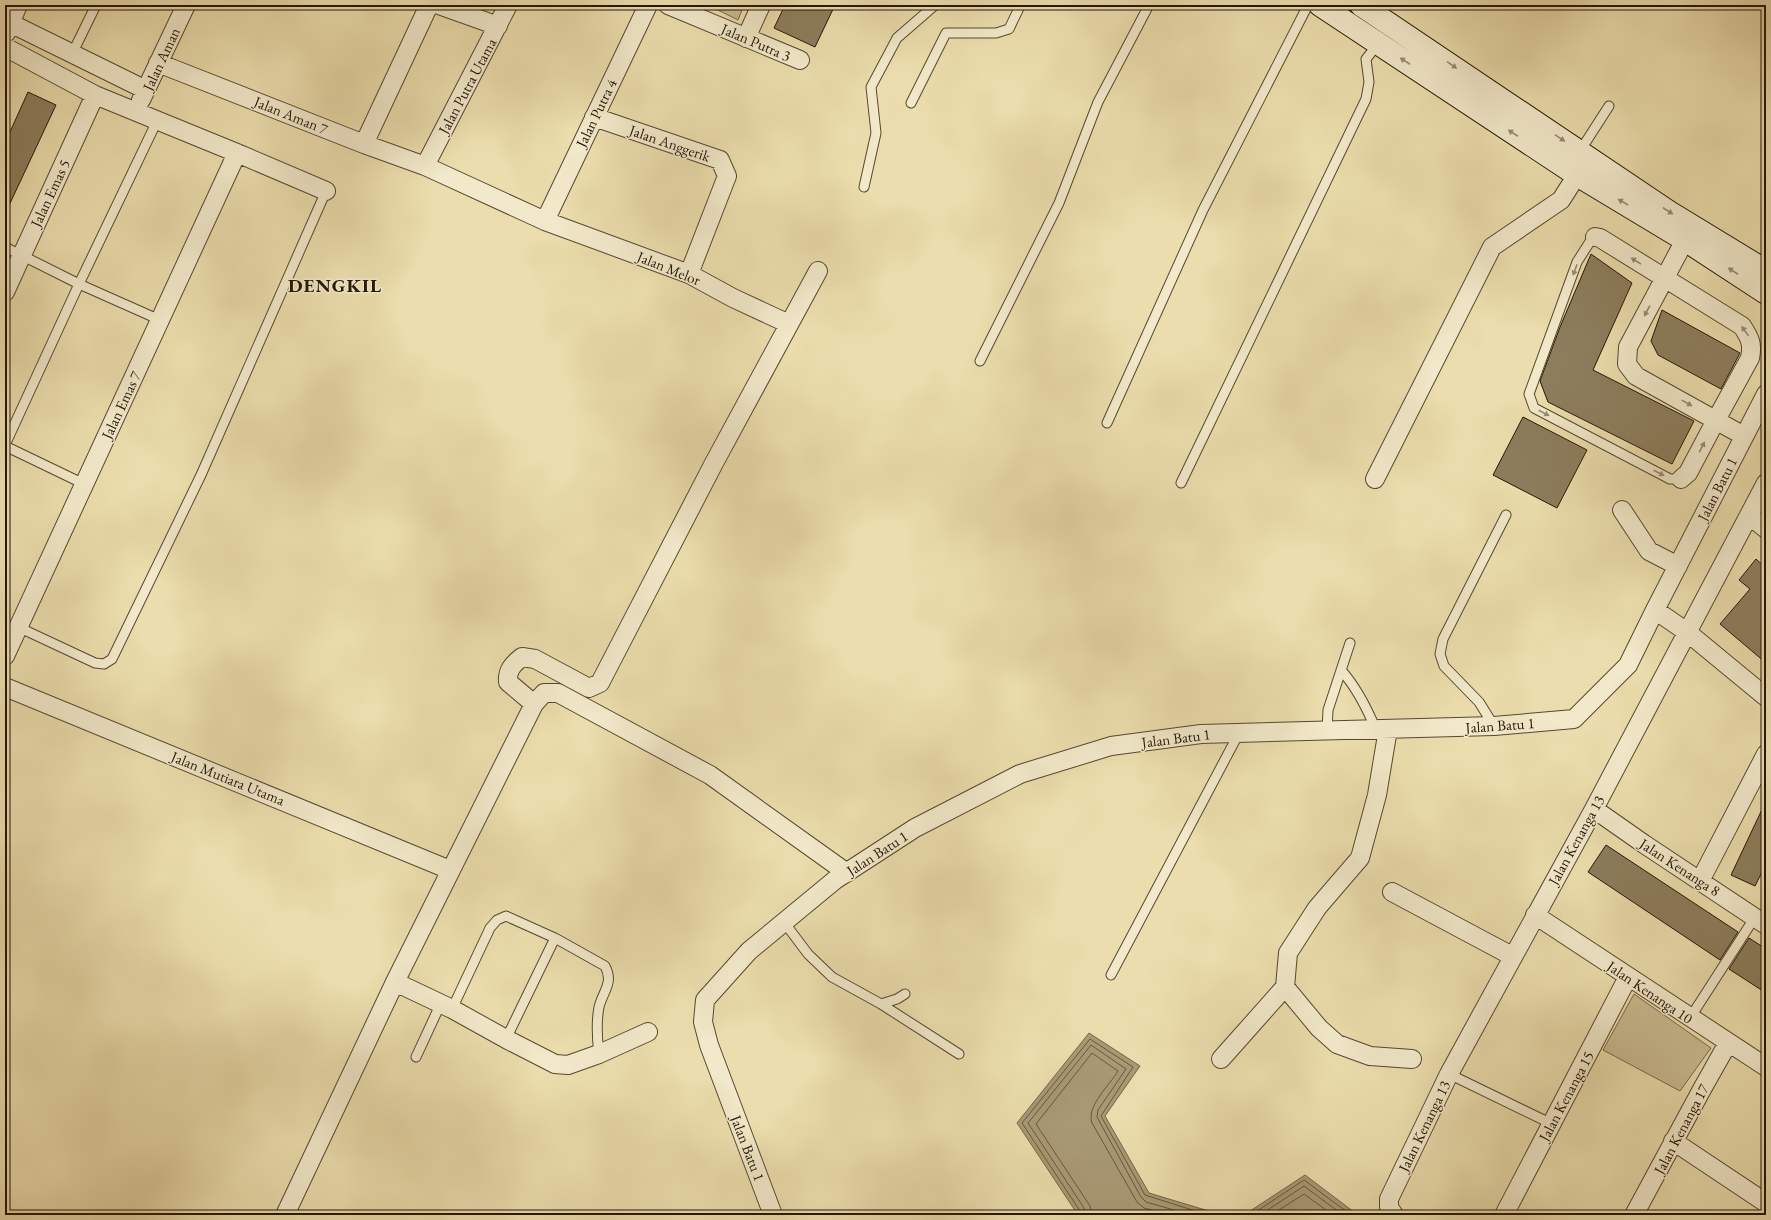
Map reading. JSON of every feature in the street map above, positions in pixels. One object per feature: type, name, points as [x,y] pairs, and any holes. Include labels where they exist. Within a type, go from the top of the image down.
[{"type":"main road","points":[[1320,5],[1577,175],[1685,240],[1766,292]]},
{"type":"main road","points":[[1361,5],[1669,212],[1766,271]]},
{"type":"street","points":[[18,5],[8,29],[72,54],[146,90]]},
{"type":"street","name":"Jalan Aman","points":[[136,112],[186,5]]},
{"type":"street","points":[[364,144],[429,5]]},
{"type":"street","points":[[439,5],[498,26]]},
{"type":"street","name":"Jalan Putra Utama","points":[[425,166],[508,5]]},
{"type":"street","name":"Jalan Putra 4","points":[[545,221],[648,5]]},
{"type":"street","name":"Jalan Putra 3","points":[[668,5],[800,60]]},
{"type":"street","points":[[746,38],[761,5]]},
{"type":"street","points":[[5,47],[95,95],[326,191]]},
{"type":"street","name":"Jalan Aman 7","points":[[158,63],[364,144],[425,166]]},
{"type":"street","name":"Jalan Emas 5","points":[[5,292],[95,95]]},
{"type":"street","name":"Jalan Anggerik","points":[[594,117],[720,160],[727,176],[689,274]]},
{"type":"street","name":"Jalan Emas 7","points":[[5,656],[237,153]]},
{"type":"street","name":"Jalan Melor","points":[[425,166],[545,221],[689,274],[733,298],[789,324]]},
{"type":"street","points":[[1375,479],[1492,246],[1561,200],[1577,175]]},
{"type":"street","points":[[1595,237],[1600,238],[1742,326],[1749,336],[1752,348],[1750,358],[1688,473],[1681,479]]},
{"type":"street","points":[[1685,240],[1628,348],[1627,364],[1636,376],[1744,436]]},
{"type":"street","points":[[534,704],[508,682],[507,673],[513,664],[522,657],[535,659],[589,688],[600,683],[714,463],[818,271]]},
{"type":"street","name":"Jalan Batu 1","points":[[773,1215],[709,1046],[703,1022],[705,1000],[749,951],[784,922],[835,880],[915,828],[1020,774],[1111,746],[1201,734],[1494,726],[1574,719],[1628,665],[1766,394]]},
{"type":"street","name":"Jalan Kenanga 13","points":[[1392,1207],[1449,1074],[1512,956],[1594,809],[1766,483]]},
{"type":"street","points":[[1622,510],[1649,551],[1678,566]]},
{"type":"street","points":[[1749,515],[1766,529]]},
{"type":"street","points":[[1655,610],[1688,632],[1766,697]]},
{"type":"street","name":"Jalan Mutiara Utama","points":[[5,687],[450,870]]},
{"type":"street","points":[[285,1215],[394,982],[534,704],[544,693],[558,694],[710,775],[847,873]]},
{"type":"street","points":[[1221,1059],[1285,986],[1288,953],[1317,908],[1360,858],[1378,795],[1382,730]]},
{"type":"street","points":[[1700,881],[1766,754]]},
{"type":"street","name":"Jalan Kenanga 8","points":[[1594,809],[1760,921]]},
{"type":"street","points":[[1392,892],[1512,956]]},
{"type":"street","name":"Jalan Kenanga 10","points":[[1535,916],[1766,1068]]},
{"type":"street","name":"Jalan Kenanga 15","points":[[1504,1215],[1628,977]]},
{"type":"street","points":[[394,982],[446,1006],[506,1040],[555,1064],[568,1065],[599,1054],[648,1032]]},
{"type":"street","points":[[1285,986],[1319,1028],[1337,1044],[1370,1056],[1412,1059]]},
{"type":"street","name":"Jalan Kenanga 17","points":[[1634,1215],[1728,1043]]},
{"type":"street","points":[[1673,1142],[1766,1203]]},
{"type":"lane","points":[[72,54],[96,5]]},
{"type":"lane","points":[[864,187],[876,133],[871,87],[897,38],[935,5]]},
{"type":"lane","points":[[912,103],[946,33],[996,33],[1009,29],[1019,5]]},
{"type":"lane","points":[[980,361],[1059,203],[1098,102],[1149,5]]},
{"type":"lane","points":[[1107,423],[1203,210],[1308,5]]},
{"type":"lane","points":[[1181,483],[1366,99],[1369,82],[1366,59],[1378,44]]},
{"type":"lane","points":[[1580,151],[1609,106]]},
{"type":"lane","points":[[84,484],[5,446],[79,284],[157,121]]},
{"type":"lane","points":[[18,628],[95,663],[104,664],[112,659],[201,475],[326,191]]},
{"type":"lane","points":[[1595,237],[1591,240],[1577,262],[1529,394],[1534,408],[1670,479],[1681,479]]},
{"type":"lane","points":[[5,247],[79,284],[160,320]]},
{"type":"lane","points":[[1494,726],[1479,702],[1444,666],[1440,654],[1443,639],[1506,515]]},
{"type":"lane","points":[[1327,731],[1328,710],[1350,643]]},
{"type":"lane","points":[[1341,670],[1354,686],[1382,730]]},
{"type":"lane","points":[[1111,975],[1239,733]]},
{"type":"lane","points":[[416,1057],[490,928],[497,920],[506,916],[555,938],[605,966],[609,974],[608,985],[599,1007],[597,1032],[599,1054]]},
{"type":"lane","points":[[1690,1018],[1760,921]]},
{"type":"lane","points":[[784,922],[808,954],[832,977],[880,1004],[959,1054]]},
{"type":"lane","points":[[506,1040],[555,938]]},
{"type":"lane","points":[[880,1004],[897,999],[905,994]]},
{"type":"lane","points":[[1449,1074],[1552,1124]]},
{"type":"shaded area","points":[[708,5],[744,5],[738,20]]},
{"type":"shaded area","points":[[1634,994],[1711,1048],[1680,1091],[1603,1050]]},
{"type":"water","points":[[1089,1033],[1140,1066],[1105,1116],[1149,1193],[1222,1215],[1078,1215],[1017,1123]]},
{"type":"water","points":[[1305,1175],[1358,1215],[1244,1215]]},
{"type":"building","points":[[785,5],[835,5],[815,47],[774,28]]},
{"type":"building","points":[[28,92],[56,105],[5,214],[5,143]]},
{"type":"building","points":[[1591,254],[1632,283],[1593,370],[1694,421],[1672,464],[1548,402],[1540,381],[1560,327]]},
{"type":"building","points":[[1662,310],[1740,353],[1721,389],[1658,355],[1651,341]]},
{"type":"building","points":[[1523,417],[1587,450],[1557,508],[1493,475]]},
{"type":"building","points":[[1756,559],[1766,568],[1766,663],[1720,624],[1750,589],[1739,580]]},
{"type":"building","points":[[1766,801],[1766,864],[1755,886],[1731,875]]},
{"type":"building","points":[[1606,845],[1738,932],[1720,960],[1588,872]]},
{"type":"building","points":[[1749,938],[1766,949],[1766,993],[1729,969]]},
{"type":"district","name":"DENGKIL","points":[[335,285]]}]
